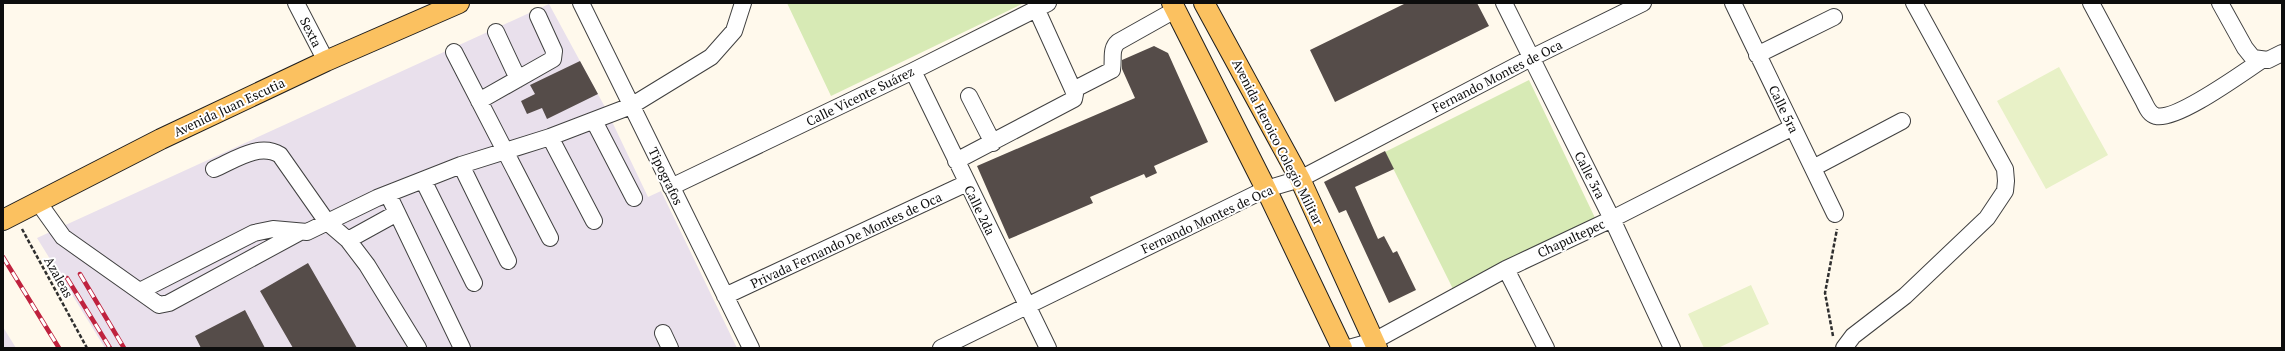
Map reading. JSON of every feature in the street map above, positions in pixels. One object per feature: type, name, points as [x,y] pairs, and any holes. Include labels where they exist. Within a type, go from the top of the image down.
[{"type":"main road","name":"Avenida Juan Escutia","points":[[8,217],[161,139],[326,61],[433,8],[459,3]]},
{"type":"main road","name":"Avenida Heroico Colegio Militar","points":[[1204,3],[1300,179],[1376,345]]},
{"type":"main road","points":[[1173,6],[1266,189],[1342,348]]},
{"type":"street","name":"Sexta","points":[[296,3],[326,61]]},
{"type":"street","name":"Tipografos","points":[[581,3],[751,348]]},
{"type":"street","points":[[38,202],[63,237],[159,305],[169,303],[300,232],[327,222],[388,194],[461,165],[550,137],[631,106],[712,57],[734,31],[743,3]]},
{"type":"street","name":"Calle 3ra","points":[[1504,3],[1612,219],[1672,348]]},
{"type":"street","name":"Fernando Montes de Oca","points":[[941,348],[1266,189],[1300,179],[1531,58],[1643,3]]},
{"type":"street","name":"Calle 5ra","points":[[1733,3],[1835,214]]},
{"type":"street","points":[[1839,344],[1853,336],[1905,296],[1981,223],[1999,202],[2005,191],[2005,169],[1914,3]]},
{"type":"street","points":[[2091,3],[2150,113],[2156,116],[2169,115],[2185,109],[2262,60],[2282,53]]},
{"type":"street","points":[[2220,3],[2245,48],[2253,58],[2262,60]]},
{"type":"street","points":[[956,161],[1070,103],[1074,99],[1073,90],[1042,6]]},
{"type":"street","name":"Calle Vicente Suárez","points":[[671,187],[913,71],[1042,6]]},
{"type":"street","points":[[1073,90],[1112,70],[1113,51],[1118,42],[1173,6]]},
{"type":"street","points":[[479,101],[553,59],[554,51],[538,16]]},
{"type":"street","points":[[1757,55],[1834,17]]},
{"type":"street","points":[[496,32],[518,79]]},
{"type":"street","points":[[454,52],[550,238]]},
{"type":"street","name":"Calle 2da","points":[[913,71],[1048,348]]},
{"type":"street","points":[[969,96],[993,143]]},
{"type":"street","points":[[594,121],[634,198]]},
{"type":"street","points":[[1813,168],[1902,121]]},
{"type":"street","name":"Chapultepec","points":[[1348,348],[1376,345],[1506,269],[1612,219],[1793,127]]},
{"type":"street","points":[[550,137],[594,221]]},
{"type":"street","points":[[214,169],[256,151],[272,150],[287,164],[327,222],[348,240],[367,265],[418,348]]},
{"type":"street","points":[[461,165],[508,261]]},
{"type":"street","points":[[423,180],[474,283]]},
{"type":"street","name":"Privada Fernando De Montes de Oca","points":[[725,296],[967,183]]},
{"type":"street","points":[[388,194],[462,348]]},
{"type":"street","points":[[348,240],[397,213]]},
{"type":"street","points":[[140,291],[254,233],[273,229],[300,232]]},
{"type":"street","points":[[1506,269],[1546,348]]},
{"type":"street","points":[[663,333],[670,348]]},
{"type":"path","points":[[1835,214],[1837,226],[1825,293],[1839,344]]},
{"type":"path","name":"Azaleas","points":[[8,217],[87,348]]},
{"type":"shaded area","points":[[549,4],[606,109],[648,197],[661,191],[737,348],[105,348],[37,238]]},
{"type":"shaded area","points":[[3,327],[16,348],[3,348]]},
{"type":"green space","points":[[787,3],[1024,3],[831,96]]},
{"type":"green space","points":[[2059,67],[2108,155],[2046,189],[1997,101]]},
{"type":"green space","points":[[1529,80],[1597,222],[1453,289],[1385,152]]},
{"type":"green space","points":[[1751,285],[1769,324],[1718,348],[1704,348],[1688,314]]},
{"type":"building","points":[[1406,3],[1477,3],[1489,26],[1335,102],[1310,50]]},
{"type":"building","points":[[1154,46],[1168,53],[1208,142],[1154,166],[1157,173],[1146,178],[1144,174],[1090,197],[1093,203],[1009,239],[977,166],[1135,98],[1122,69],[1122,60]]},
{"type":"building","points":[[580,61],[598,94],[547,119],[542,108],[527,114],[521,101],[535,94],[530,85]]},
{"type":"building","points":[[1385,151],[1394,169],[1355,187],[1378,239],[1384,236],[1393,253],[1397,251],[1416,290],[1389,303],[1346,210],[1339,213],[1324,182]]},
{"type":"building","points":[[308,263],[357,348],[293,348],[260,291]]},
{"type":"building","points":[[245,310],[265,348],[201,348],[195,336]]},
{"type":"railway","points":[[3,257],[59,348]]},
{"type":"railway","points":[[80,274],[124,348]]},
{"type":"railway","points":[[67,278],[110,348]]}]
